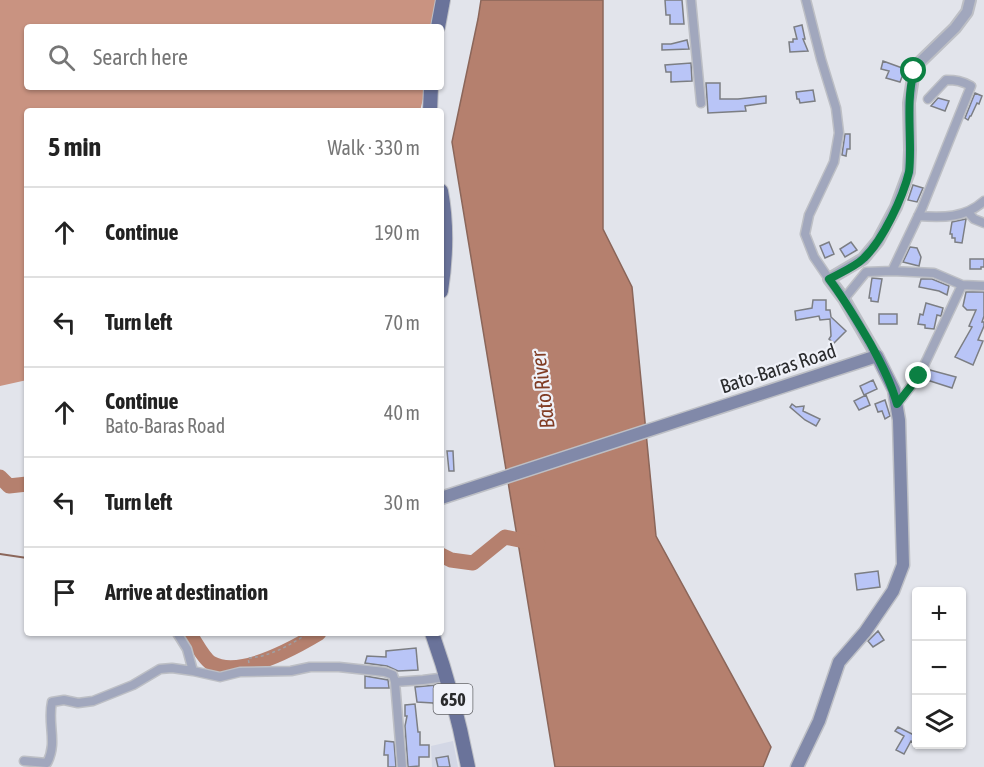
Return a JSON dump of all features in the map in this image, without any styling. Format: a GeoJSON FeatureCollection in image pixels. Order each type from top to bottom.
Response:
{"type":"FeatureCollection","features":[{"type":"Feature","properties":{"kind":"main road"},"geometry":{"type":"LineString","coordinates":[[439,24],[443,0]]}},
{"type":"Feature","properties":{"kind":"main road"},"geometry":{"type":"LineString","coordinates":[[430,108],[431,90]]}},
{"type":"Feature","properties":{"kind":"main road"},"geometry":{"type":"LineString","coordinates":[[444,209],[444,269]]}},
{"type":"Feature","properties":{"kind":"main road"},"geometry":{"type":"LineString","coordinates":[[797,767],[819,721],[839,662],[865,632],[893,591],[903,565],[901,434],[894,390],[877,356]]}},
{"type":"Feature","properties":{"kind":"main road","name":"Bato-Baras Road"},"geometry":{"type":"LineString","coordinates":[[444,497],[877,356]]}},
{"type":"Feature","properties":{"kind":"main road","name":"650"},"geometry":{"type":"LineString","coordinates":[[433,636],[447,677],[468,767]]}},
{"type":"Feature","properties":{"kind":"street"},"geometry":{"type":"LineString","coordinates":[[691,0],[700,103]]}},
{"type":"Feature","properties":{"kind":"street"},"geometry":{"type":"LineString","coordinates":[[806,0],[836,108],[838,133],[834,162],[809,215],[805,234],[814,257],[844,299],[877,356]]}},
{"type":"Feature","properties":{"kind":"street"},"geometry":{"type":"LineString","coordinates":[[829,279],[863,259],[879,241],[896,207],[909,172],[909,103],[914,71],[920,62],[955,28],[967,12],[970,0]]}},
{"type":"Feature","properties":{"kind":"street"},"geometry":{"type":"LineString","coordinates":[[892,271],[918,216],[970,86],[955,80],[946,80],[928,99]]}},
{"type":"Feature","properties":{"kind":"street"},"geometry":{"type":"LineString","coordinates":[[918,216],[942,218],[968,212],[984,201]]}},
{"type":"Feature","properties":{"kind":"street"},"geometry":{"type":"LineString","coordinates":[[968,212],[974,219],[984,223]]}},
{"type":"Feature","properties":{"kind":"street"},"geometry":{"type":"LineString","coordinates":[[844,299],[866,272],[934,273],[962,285],[984,286]]}},
{"type":"Feature","properties":{"kind":"street"},"geometry":{"type":"LineString","coordinates":[[897,404],[919,376],[962,285]]}},
{"type":"Feature","properties":{"kind":"street"},"geometry":{"type":"LineString","coordinates":[[179,636],[187,649],[193,671]]}},
{"type":"Feature","properties":{"kind":"street"},"geometry":{"type":"LineString","coordinates":[[24,761],[47,763],[53,741],[50,713],[52,702],[93,701],[133,685],[160,669],[172,668],[220,677],[240,672],[339,667],[393,675],[402,767]]}},
{"type":"Feature","properties":{"kind":"street"},"geometry":{"type":"LineString","coordinates":[[395,682],[447,677]]}},
{"type":"Feature","properties":{"kind":"path"},"geometry":{"type":"LineString","coordinates":[[248,658],[273,652],[304,636]]}},
{"type":"Feature","properties":{"kind":"shaded area"},"geometry":{"type":"Polygon","coordinates":[[[0,0],[448,0],[442,24],[24,24],[24,90],[425,90],[421,108],[24,108],[24,381],[0,386],[0,0]]]}},
{"type":"Feature","properties":{"kind":"shaded area"},"geometry":{"type":"Polygon","coordinates":[[[453,741],[458,767],[432,767],[431,746],[453,741]]]}},
{"type":"Feature","properties":{"kind":"water","name":"Bato River"},"geometry":{"type":"Polygon","coordinates":[[[481,0],[603,0],[603,229],[632,287],[656,536],[771,747],[763,767],[555,767],[452,142],[481,0]]]}},
{"type":"Feature","properties":{"kind":"building"},"geometry":{"type":"Polygon","coordinates":[[[665,0],[682,0],[684,24],[670,24],[670,15],[666,15],[665,0]]]}},
{"type":"Feature","properties":{"kind":"building"},"geometry":{"type":"Polygon","coordinates":[[[802,25],[805,39],[803,39],[808,51],[790,52],[789,42],[797,39],[794,27],[802,25]]]}},
{"type":"Feature","properties":{"kind":"building"},"geometry":{"type":"Polygon","coordinates":[[[687,40],[689,49],[662,50],[662,44],[687,40]]]}},
{"type":"Feature","properties":{"kind":"building"},"geometry":{"type":"Polygon","coordinates":[[[883,61],[905,69],[900,82],[886,78],[889,71],[881,69],[883,61]]]}},
{"type":"Feature","properties":{"kind":"building"},"geometry":{"type":"Polygon","coordinates":[[[691,63],[692,81],[671,82],[671,72],[666,72],[665,65],[691,63]]]}},
{"type":"Feature","properties":{"kind":"building"},"geometry":{"type":"Polygon","coordinates":[[[706,83],[720,83],[720,99],[766,96],[766,103],[745,106],[746,111],[708,113],[706,83]]]}},
{"type":"Feature","properties":{"kind":"building"},"geometry":{"type":"Polygon","coordinates":[[[813,90],[815,101],[800,103],[796,92],[813,90]]]}},
{"type":"Feature","properties":{"kind":"building"},"geometry":{"type":"Polygon","coordinates":[[[975,93],[982,96],[968,120],[965,118],[975,93]]]}},
{"type":"Feature","properties":{"kind":"building"},"geometry":{"type":"Polygon","coordinates":[[[938,98],[949,101],[945,111],[931,106],[938,98]]]}},
{"type":"Feature","properties":{"kind":"building"},"geometry":{"type":"Polygon","coordinates":[[[845,134],[850,134],[850,149],[847,149],[846,156],[842,155],[845,134]]]}},
{"type":"Feature","properties":{"kind":"building"},"geometry":{"type":"Polygon","coordinates":[[[913,185],[923,188],[917,202],[908,200],[913,185]]]}},
{"type":"Feature","properties":{"kind":"building"},"geometry":{"type":"Polygon","coordinates":[[[966,219],[962,243],[955,242],[955,238],[952,238],[950,234],[952,222],[966,219]]]}},
{"type":"Feature","properties":{"kind":"building"},"geometry":{"type":"Polygon","coordinates":[[[829,242],[834,254],[825,258],[820,246],[829,242]]]}},
{"type":"Feature","properties":{"kind":"building"},"geometry":{"type":"Polygon","coordinates":[[[851,242],[857,250],[845,257],[840,249],[851,242]]]}},
{"type":"Feature","properties":{"kind":"building"},"geometry":{"type":"Polygon","coordinates":[[[910,247],[917,248],[921,257],[919,266],[903,262],[910,247]]]}},
{"type":"Feature","properties":{"kind":"building"},"geometry":{"type":"Polygon","coordinates":[[[970,259],[984,259],[984,267],[970,269],[970,259]]]}},
{"type":"Feature","properties":{"kind":"building"},"geometry":{"type":"Polygon","coordinates":[[[872,278],[882,279],[878,302],[871,301],[869,298],[872,278]]]}},
{"type":"Feature","properties":{"kind":"building"},"geometry":{"type":"Polygon","coordinates":[[[921,279],[932,279],[949,286],[947,295],[919,287],[921,279]]]}},
{"type":"Feature","properties":{"kind":"building"},"geometry":{"type":"Polygon","coordinates":[[[966,292],[984,292],[982,322],[984,326],[978,340],[983,341],[973,365],[955,357],[972,327],[969,326],[976,310],[967,310],[963,306],[966,292]]]}},
{"type":"Feature","properties":{"kind":"building"},"geometry":{"type":"Polygon","coordinates":[[[813,300],[826,300],[826,310],[830,310],[831,317],[846,331],[834,343],[829,339],[831,336],[830,319],[820,320],[819,316],[796,320],[795,311],[812,308],[813,300]]]}},
{"type":"Feature","properties":{"kind":"building"},"geometry":{"type":"Polygon","coordinates":[[[926,303],[943,308],[941,316],[937,315],[934,329],[918,324],[926,303]]]}},
{"type":"Feature","properties":{"kind":"building"},"geometry":{"type":"Polygon","coordinates":[[[879,314],[897,314],[897,324],[879,324],[879,314]]]}},
{"type":"Feature","properties":{"kind":"building"},"geometry":{"type":"Polygon","coordinates":[[[930,370],[956,377],[952,388],[927,380],[930,370]]]}},
{"type":"Feature","properties":{"kind":"building"},"geometry":{"type":"Polygon","coordinates":[[[873,380],[877,389],[864,395],[860,386],[873,380]]]}},
{"type":"Feature","properties":{"kind":"building"},"geometry":{"type":"Polygon","coordinates":[[[866,395],[870,405],[859,410],[854,401],[866,395]]]}},
{"type":"Feature","properties":{"kind":"building"},"geometry":{"type":"Polygon","coordinates":[[[885,400],[890,416],[885,419],[882,411],[878,412],[875,404],[885,400]]]}},
{"type":"Feature","properties":{"kind":"building"},"geometry":{"type":"Polygon","coordinates":[[[792,404],[796,407],[804,406],[803,411],[820,419],[816,426],[790,407],[792,404]]]}},
{"type":"Feature","properties":{"kind":"building"},"geometry":{"type":"Polygon","coordinates":[[[447,451],[453,451],[454,471],[449,471],[447,451]]]}},
{"type":"Feature","properties":{"kind":"building"},"geometry":{"type":"Polygon","coordinates":[[[878,571],[880,587],[857,590],[855,574],[878,571]]]}},
{"type":"Feature","properties":{"kind":"building"},"geometry":{"type":"Polygon","coordinates":[[[878,631],[884,640],[873,647],[868,641],[878,631]]]}},
{"type":"Feature","properties":{"kind":"building"},"geometry":{"type":"Polygon","coordinates":[[[416,648],[418,670],[398,671],[387,666],[365,663],[367,656],[386,657],[386,651],[416,648]]]}},
{"type":"Feature","properties":{"kind":"building"},"geometry":{"type":"Polygon","coordinates":[[[365,676],[388,680],[389,688],[365,688],[365,676]]]}},
{"type":"Feature","properties":{"kind":"building"},"geometry":{"type":"Polygon","coordinates":[[[437,685],[442,704],[417,702],[415,687],[437,685]]]}},
{"type":"Feature","properties":{"kind":"building"},"geometry":{"type":"Polygon","coordinates":[[[415,704],[420,745],[429,745],[429,757],[419,757],[419,766],[408,767],[405,705],[415,704]]]}},
{"type":"Feature","properties":{"kind":"building"},"geometry":{"type":"Polygon","coordinates":[[[898,727],[912,734],[912,742],[904,754],[896,750],[904,736],[895,731],[898,727]]]}},
{"type":"Feature","properties":{"kind":"building"},"geometry":{"type":"Polygon","coordinates":[[[385,741],[394,742],[396,767],[388,767],[388,755],[384,755],[385,741]]]}},
{"type":"Feature","properties":{"kind":"building"},"geometry":{"type":"Polygon","coordinates":[[[448,756],[450,767],[438,767],[436,758],[448,756]]]}},
{"type":"Feature","properties":{"kind":"waterway"},"geometry":{"type":"LineString","coordinates":[[0,477],[9,486],[24,484]]}},
{"type":"Feature","properties":{"kind":"waterway"},"geometry":{"type":"LineString","coordinates":[[444,556],[451,560],[473,563],[505,537],[538,544]]}},
{"type":"Feature","properties":{"kind":"waterway"},"geometry":{"type":"LineString","coordinates":[[0,554],[24,558]]}},
{"type":"Feature","properties":{"kind":"waterway"},"geometry":{"type":"LineString","coordinates":[[191,636],[208,661],[223,667],[236,667],[266,660],[314,636]]}},
{"type":"Feature","properties":{"kind":"route"},"geometry":{"type":"LineString","coordinates":[[914,71],[909,103],[909,172],[896,207],[879,241],[863,259],[829,279],[844,299],[877,356],[894,390],[897,404],[919,376]]}}]}
